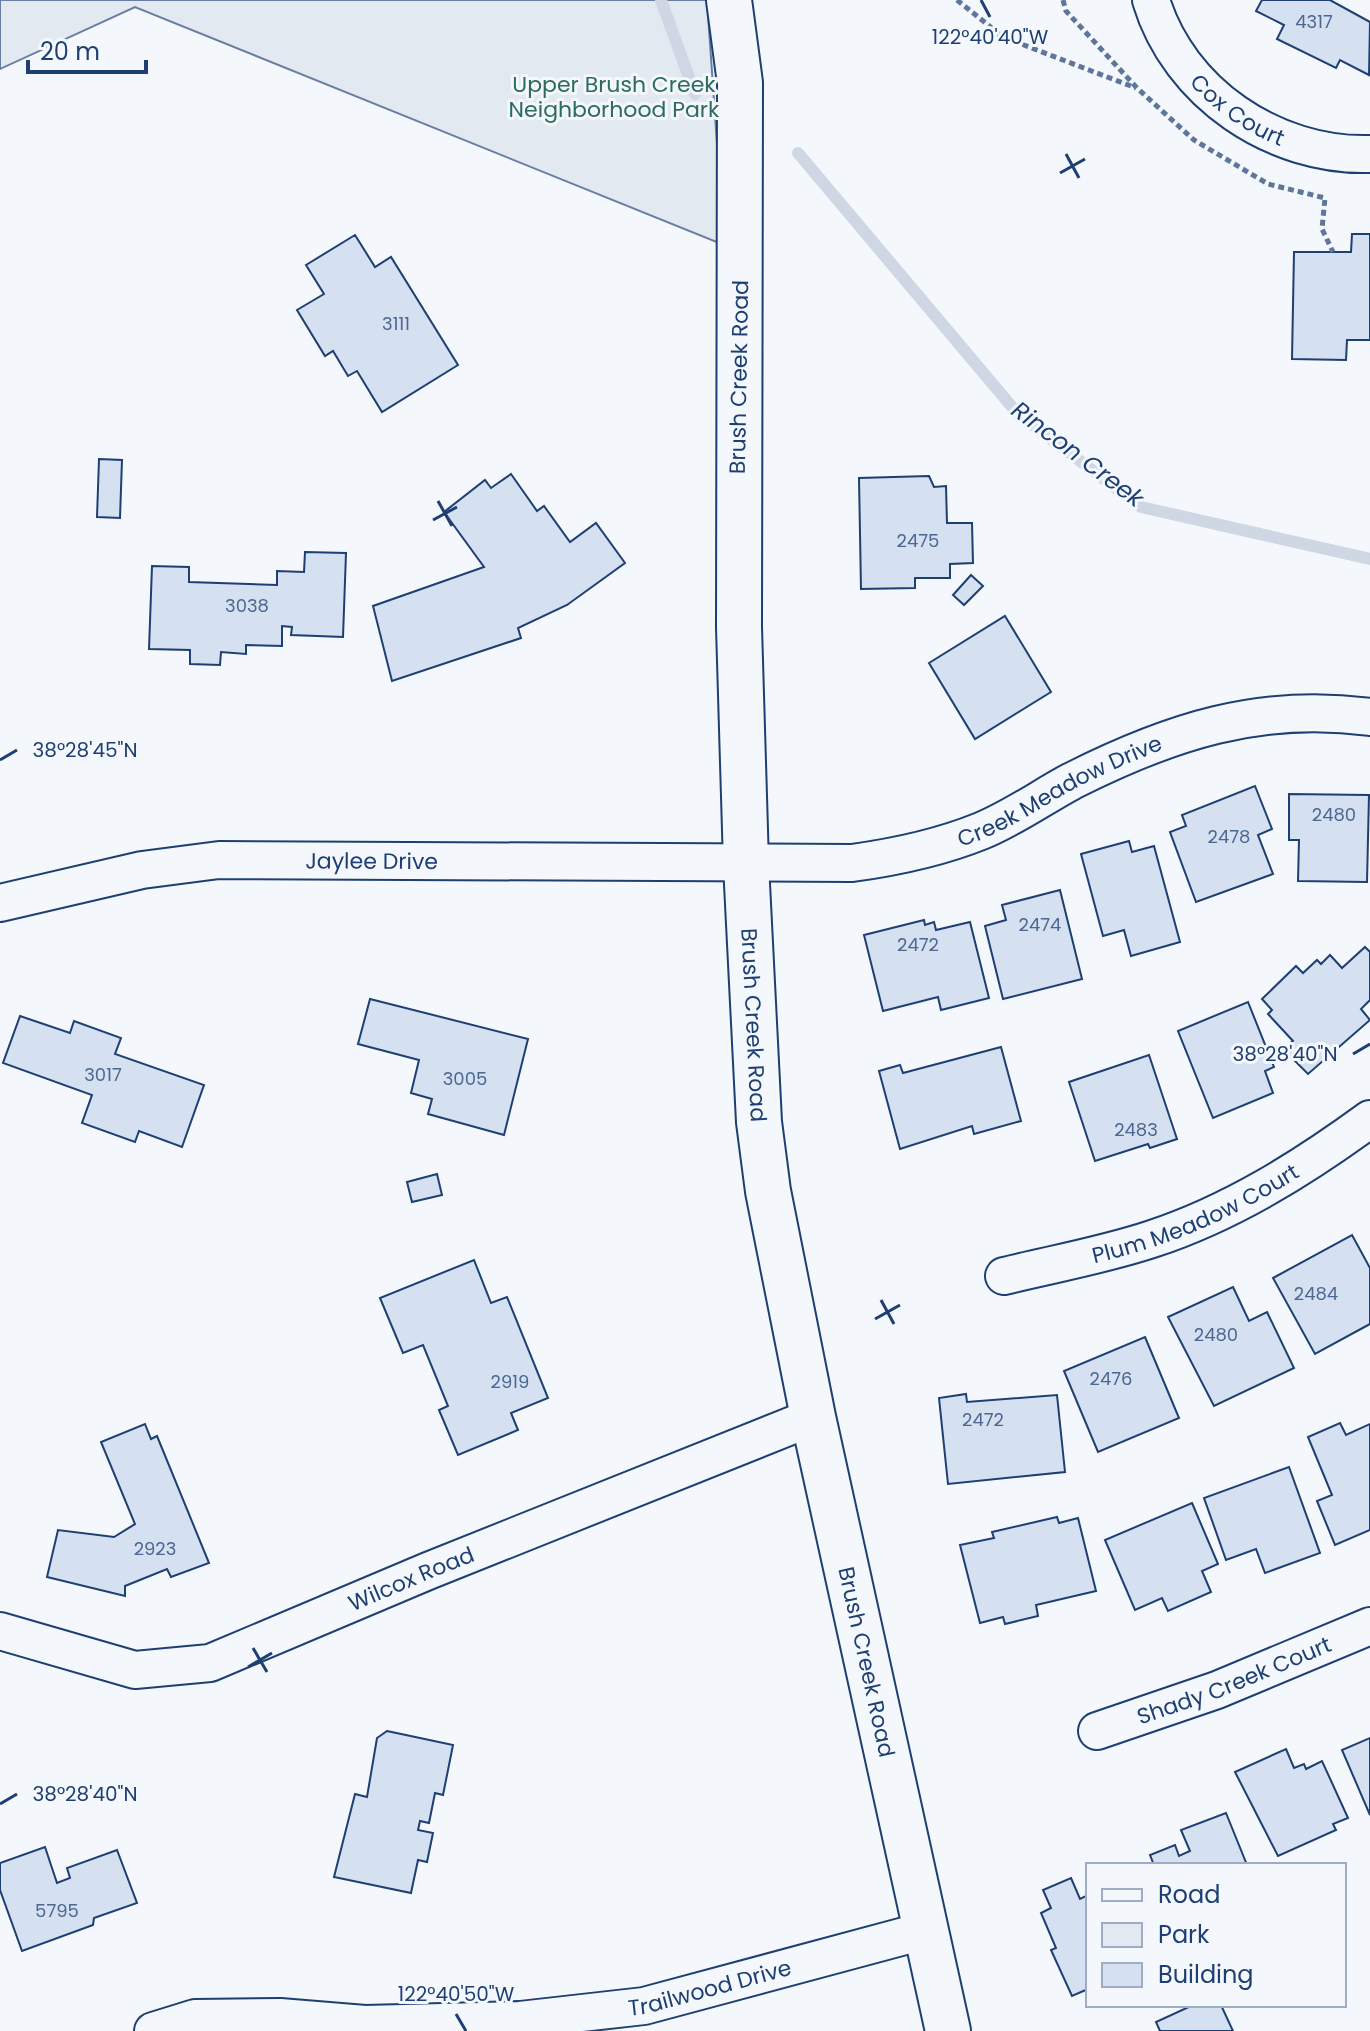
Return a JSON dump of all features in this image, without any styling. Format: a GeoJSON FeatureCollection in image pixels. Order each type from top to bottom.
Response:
{"type":"FeatureCollection","features":[{"type":"Feature","properties":{"kind":"street","name":"Brush Creek Road"},"geometry":{"type":"LineString","coordinates":[[729,0],[740,83],[738,476],[746,864],[764,1163],[813,1417],[948,2031]]}},
{"type":"Feature","properties":{"kind":"street","name":"Cox Court"},"geometry":{"type":"LineString","coordinates":[[1151,0],[1157,21],[1178,60],[1224,107],[1290,143],[1340,155],[1370,154]]}},
{"type":"Feature","properties":{"kind":"street","name":"Creek Meadow Drive"},"geometry":{"type":"LineString","coordinates":[[746,864],[852,863],[943,845],[985,829],[1140,748],[1188,730],[1287,712],[1370,717]]}},
{"type":"Feature","properties":{"kind":"street","name":"Jaylee Drive"},"geometry":{"type":"LineString","coordinates":[[0,903],[142,870],[219,860],[746,864]]}},
{"type":"Feature","properties":{"kind":"street","name":"Plum Meadow Court"},"geometry":{"type":"LineString","coordinates":[[1004,1276],[1151,1239],[1201,1220],[1315,1159],[1370,1119]]}},
{"type":"Feature","properties":{"kind":"street","name":"Wilcox Road"},"geometry":{"type":"LineString","coordinates":[[0,1631],[135,1670],[210,1663],[428,1571],[813,1417]]}},
{"type":"Feature","properties":{"kind":"street","name":"Shady Creek Court"},"geometry":{"type":"LineString","coordinates":[[1097,1731],[1205,1695],[1370,1626]]}},
{"type":"Feature","properties":{"kind":"street","name":"Trailwood Drive"},"geometry":{"type":"LineString","coordinates":[[153,2031],[195,2018],[280,2017],[381,2024],[520,2020],[644,2006],[927,1930]]}},
{"type":"Feature","properties":{"kind":"path"},"geometry":{"type":"LineString","coordinates":[[957,0],[1003,37],[1137,88]]}},
{"type":"Feature","properties":{"kind":"green space","name":"Upper Brush Creek Neighborhood Park"},"geometry":{"type":"Polygon","coordinates":[[[0,0],[707,0],[724,245],[135,7],[0,69],[0,0]]]}},
{"type":"Feature","properties":{"kind":"building"},"geometry":{"type":"Polygon","coordinates":[[[1262,0],[1330,0],[1370,22],[1369,75],[1340,60],[1336,68],[1277,39],[1284,25],[1256,11],[1262,0]]]}},
{"type":"Feature","properties":{"kind":"building"},"geometry":{"type":"Polygon","coordinates":[[[1352,234],[1370,234],[1370,340],[1347,340],[1346,360],[1292,359],[1294,252],[1351,252],[1352,234]]]}},
{"type":"Feature","properties":{"kind":"building"},"geometry":{"type":"Polygon","coordinates":[[[355,235],[375,267],[391,257],[458,365],[382,412],[357,371],[348,376],[333,351],[325,356],[297,310],[324,294],[306,265],[355,235]]]}},
{"type":"Feature","properties":{"kind":"building"},"geometry":{"type":"Polygon","coordinates":[[[99,459],[122,460],[120,518],[97,517],[99,459]]]}},
{"type":"Feature","properties":{"kind":"building"},"geometry":{"type":"Polygon","coordinates":[[[511,474],[537,511],[544,506],[570,542],[596,523],[625,563],[567,605],[518,628],[521,638],[392,681],[373,606],[484,567],[444,512],[485,480],[491,488],[511,474]]]}},
{"type":"Feature","properties":{"kind":"building"},"geometry":{"type":"Polygon","coordinates":[[[929,476],[934,487],[946,486],[947,523],[972,523],[973,563],[950,564],[950,578],[915,578],[915,588],[861,589],[859,478],[929,476]]]}},
{"type":"Feature","properties":{"kind":"building"},"geometry":{"type":"Polygon","coordinates":[[[305,552],[346,553],[343,637],[291,635],[292,627],[282,626],[282,646],[246,645],[246,654],[221,652],[220,665],[190,664],[190,650],[149,649],[152,566],[189,567],[189,582],[277,585],[277,571],[304,572],[305,552]]]}},
{"type":"Feature","properties":{"kind":"building"},"geometry":{"type":"Polygon","coordinates":[[[971,575],[983,586],[964,605],[953,595],[971,575]]]}},
{"type":"Feature","properties":{"kind":"building"},"geometry":{"type":"Polygon","coordinates":[[[1005,616],[1051,692],[975,739],[929,663],[1005,616]]]}},
{"type":"Feature","properties":{"kind":"building"},"geometry":{"type":"Polygon","coordinates":[[[1255,786],[1272,829],[1258,835],[1273,874],[1196,902],[1170,832],[1186,826],[1182,815],[1255,786]]]}},
{"type":"Feature","properties":{"kind":"building"},"geometry":{"type":"Polygon","coordinates":[[[1289,794],[1369,795],[1367,882],[1298,881],[1299,840],[1289,840],[1289,794]]]}},
{"type":"Feature","properties":{"kind":"building"},"geometry":{"type":"Polygon","coordinates":[[[1129,841],[1132,852],[1154,846],[1180,942],[1131,956],[1124,930],[1103,936],[1081,854],[1129,841]]]}},
{"type":"Feature","properties":{"kind":"building"},"geometry":{"type":"Polygon","coordinates":[[[1060,890],[1082,979],[1003,999],[985,926],[1006,920],[1002,905],[1060,890]]]}},
{"type":"Feature","properties":{"kind":"building"},"geometry":{"type":"Polygon","coordinates":[[[924,920],[925,925],[934,922],[936,930],[970,922],[989,998],[941,1010],[938,997],[883,1011],[864,935],[924,920]]]}},
{"type":"Feature","properties":{"kind":"building"},"geometry":{"type":"Polygon","coordinates":[[[1365,947],[1370,952],[1370,1000],[1361,1009],[1370,1020],[1308,1074],[1283,1049],[1293,1041],[1268,1014],[1272,1010],[1262,999],[1296,966],[1303,973],[1317,960],[1321,964],[1330,955],[1342,968],[1365,947]]]}},
{"type":"Feature","properties":{"kind":"building"},"geometry":{"type":"Polygon","coordinates":[[[370,999],[528,1039],[504,1135],[428,1114],[432,1099],[411,1093],[419,1060],[358,1044],[370,999]]]}},
{"type":"Feature","properties":{"kind":"building"},"geometry":{"type":"Polygon","coordinates":[[[1248,1002],[1274,1067],[1265,1071],[1273,1093],[1213,1118],[1178,1031],[1248,1002]]]}},
{"type":"Feature","properties":{"kind":"building"},"geometry":{"type":"Polygon","coordinates":[[[20,1016],[70,1033],[74,1021],[121,1038],[115,1054],[204,1085],[182,1147],[139,1131],[135,1142],[82,1123],[92,1095],[3,1063],[20,1016]]]}},
{"type":"Feature","properties":{"kind":"building"},"geometry":{"type":"Polygon","coordinates":[[[1001,1047],[1021,1121],[974,1134],[972,1126],[900,1149],[879,1071],[900,1065],[903,1073],[1001,1047]]]}},
{"type":"Feature","properties":{"kind":"building"},"geometry":{"type":"Polygon","coordinates":[[[1149,1055],[1177,1139],[1150,1148],[1148,1144],[1095,1161],[1069,1082],[1149,1055]]]}},
{"type":"Feature","properties":{"kind":"building"},"geometry":{"type":"Polygon","coordinates":[[[437,1174],[442,1195],[412,1202],[407,1182],[437,1174]]]}},
{"type":"Feature","properties":{"kind":"building"},"geometry":{"type":"Polygon","coordinates":[[[1352,1235],[1370,1268],[1370,1324],[1315,1354],[1273,1278],[1352,1235]]]}},
{"type":"Feature","properties":{"kind":"building"},"geometry":{"type":"Polygon","coordinates":[[[474,1260],[491,1303],[507,1297],[548,1398],[511,1413],[518,1430],[458,1455],[439,1410],[448,1406],[423,1345],[403,1353],[380,1298],[474,1260]]]}},
{"type":"Feature","properties":{"kind":"building"},"geometry":{"type":"Polygon","coordinates":[[[1233,1287],[1249,1321],[1267,1312],[1294,1368],[1214,1406],[1168,1317],[1233,1287]]]}},
{"type":"Feature","properties":{"kind":"building"},"geometry":{"type":"Polygon","coordinates":[[[1145,1337],[1179,1418],[1098,1452],[1064,1371],[1145,1337]]]}},
{"type":"Feature","properties":{"kind":"building"},"geometry":{"type":"Polygon","coordinates":[[[966,1394],[967,1402],[1057,1395],[1065,1472],[948,1484],[939,1398],[966,1394]]]}},
{"type":"Feature","properties":{"kind":"building"},"geometry":{"type":"Polygon","coordinates":[[[1340,1423],[1346,1435],[1370,1424],[1370,1530],[1335,1545],[1317,1501],[1332,1495],[1308,1437],[1340,1423]]]}},
{"type":"Feature","properties":{"kind":"building"},"geometry":{"type":"Polygon","coordinates":[[[145,1424],[151,1439],[157,1436],[209,1563],[171,1577],[167,1569],[125,1586],[125,1596],[47,1577],[58,1530],[114,1537],[135,1524],[101,1442],[145,1424]]]}},
{"type":"Feature","properties":{"kind":"building"},"geometry":{"type":"Polygon","coordinates":[[[1289,1467],[1320,1553],[1265,1573],[1256,1549],[1226,1560],[1204,1498],[1289,1467]]]}},
{"type":"Feature","properties":{"kind":"building"},"geometry":{"type":"Polygon","coordinates":[[[1192,1503],[1218,1564],[1202,1571],[1211,1592],[1168,1611],[1162,1598],[1135,1610],[1105,1540],[1192,1503]]]}},
{"type":"Feature","properties":{"kind":"building"},"geometry":{"type":"Polygon","coordinates":[[[1057,1517],[1059,1523],[1078,1518],[1096,1591],[1036,1605],[1038,1616],[1005,1624],[1003,1617],[980,1623],[960,1545],[994,1538],[992,1532],[1057,1517]]]}},
{"type":"Feature","properties":{"kind":"building"},"geometry":{"type":"Polygon","coordinates":[[[387,1731],[453,1745],[443,1795],[435,1793],[429,1823],[420,1821],[418,1830],[433,1833],[427,1862],[418,1860],[411,1893],[334,1877],[355,1794],[367,1797],[377,1738],[387,1731]]]}},
{"type":"Feature","properties":{"kind":"building"},"geometry":{"type":"Polygon","coordinates":[[[1370,1738],[1370,1815],[1342,1750],[1370,1738]]]}},
{"type":"Feature","properties":{"kind":"building"},"geometry":{"type":"Polygon","coordinates":[[[1286,1749],[1294,1768],[1304,1764],[1306,1769],[1322,1761],[1348,1818],[1333,1824],[1336,1830],[1278,1856],[1235,1772],[1286,1749]]]}},
{"type":"Feature","properties":{"kind":"building"},"geometry":{"type":"Polygon","coordinates":[[[1226,1813],[1246,1863],[1153,1863],[1150,1855],[1175,1845],[1179,1856],[1190,1851],[1181,1830],[1226,1813]]]}},
{"type":"Feature","properties":{"kind":"building"},"geometry":{"type":"Polygon","coordinates":[[[45,1847],[57,1883],[70,1878],[67,1868],[117,1850],[137,1903],[94,1918],[93,1925],[22,1951],[0,1890],[0,1863],[45,1847]]]}},
{"type":"Feature","properties":{"kind":"building"},"geometry":{"type":"Polygon","coordinates":[[[1071,1878],[1080,1899],[1086,1896],[1086,1990],[1072,1996],[1051,1950],[1056,1948],[1041,1913],[1051,1908],[1043,1890],[1071,1878]]]}},
{"type":"Feature","properties":{"kind":"building"},"geometry":{"type":"Polygon","coordinates":[[[1189,2007],[1222,2007],[1233,2031],[1160,2031],[1156,2022],[1189,2007]]]}},
{"type":"Feature","properties":{"kind":"waterway","name":"Rincon Creek"},"geometry":{"type":"LineString","coordinates":[[661,0],[695,94]]}},
{"type":"Feature","properties":{"kind":"waterway","name":"Rincon Creek"},"geometry":{"type":"LineString","coordinates":[[798,153],[1018,414],[1141,507],[1370,559]]}}]}
